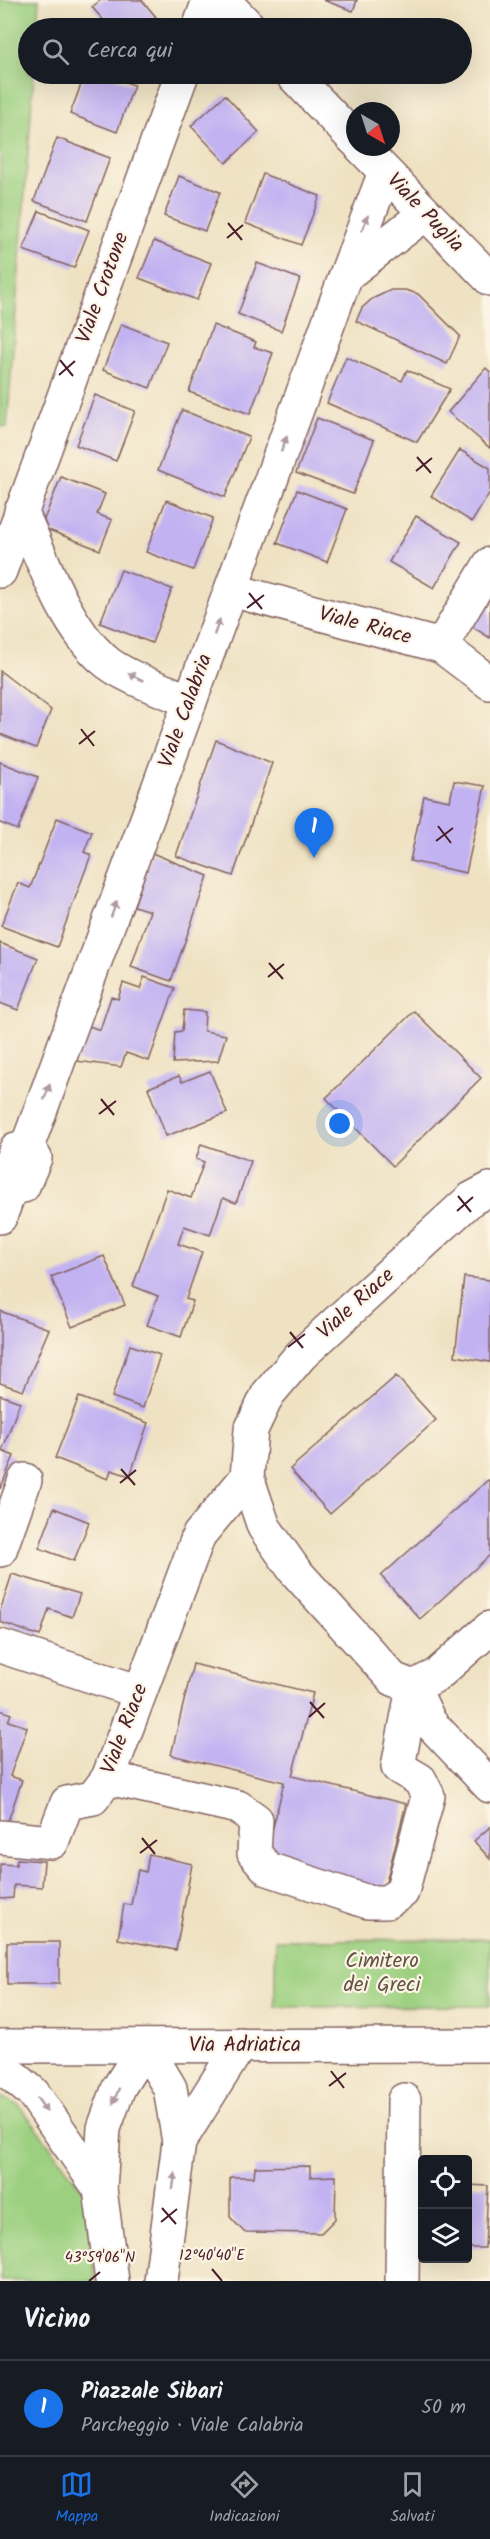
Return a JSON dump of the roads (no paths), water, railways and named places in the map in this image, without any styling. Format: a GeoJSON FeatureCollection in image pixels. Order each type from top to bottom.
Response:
{"type":"FeatureCollection","features":[{"type":"Feature","properties":{"kind":"street"},"geometry":{"type":"LineString","coordinates":[[203,18],[209,0]]}},
{"type":"Feature","properties":{"kind":"street"},"geometry":{"type":"LineString","coordinates":[[223,0],[240,18]]}},
{"type":"Feature","properties":{"kind":"street","name":"Viale Crotone"},"geometry":{"type":"LineString","coordinates":[[0,571],[178,84]]}},
{"type":"Feature","properties":{"kind":"street"},"geometry":{"type":"LineString","coordinates":[[302,84],[346,131]]}},
{"type":"Feature","properties":{"kind":"street","name":"Viale Puglia"},"geometry":{"type":"LineString","coordinates":[[371,156],[490,279]]}},
{"type":"Feature","properties":{"kind":"street","name":"Viale Calabria"},"geometry":{"type":"LineString","coordinates":[[5,1202],[23,1186],[35,1158],[27,1147],[346,275],[386,172]]}},
{"type":"Feature","properties":{"kind":"street"},"geometry":{"type":"LineString","coordinates":[[346,275],[425,214]]}},
{"type":"Feature","properties":{"kind":"street"},"geometry":{"type":"LineString","coordinates":[[21,511],[68,615],[87,642],[104,661],[190,701]]}},
{"type":"Feature","properties":{"kind":"street"},"geometry":{"type":"LineString","coordinates":[[441,646],[490,564]]}},
{"type":"Feature","properties":{"kind":"street","name":"Viale Riace"},"geometry":{"type":"LineString","coordinates":[[231,590],[441,646],[490,683]]}},
{"type":"Feature","properties":{"kind":"street","name":"Viale Riace"},"geometry":{"type":"LineString","coordinates":[[413,1687],[393,1679],[295,1571],[264,1527],[247,1477],[250,1430],[268,1394],[301,1355],[471,1199],[490,1189]]}},
{"type":"Feature","properties":{"kind":"street","name":"Viale Riace"},"geometry":{"type":"LineString","coordinates":[[0,1837],[52,1842],[67,1803],[93,1798],[108,1778],[199,1535],[247,1477]]}},
{"type":"Feature","properties":{"kind":"street"},"geometry":{"type":"LineString","coordinates":[[0,1550],[25,1480]]}},
{"type":"Feature","properties":{"kind":"street"},"geometry":{"type":"LineString","coordinates":[[413,1687],[437,1675],[490,1628]]}},
{"type":"Feature","properties":{"kind":"street"},"geometry":{"type":"LineString","coordinates":[[0,1646],[140,1692]]}},
{"type":"Feature","properties":{"kind":"street"},"geometry":{"type":"LineString","coordinates":[[108,1778],[238,1807],[256,1820],[254,1853],[268,1869],[368,1902],[387,1902],[402,1892],[428,1796],[420,1780],[398,1767],[413,1687]]}},
{"type":"Feature","properties":{"kind":"street"},"geometry":{"type":"LineString","coordinates":[[413,1687],[430,1723],[490,1786]]}},
{"type":"Feature","properties":{"kind":"street"},"geometry":{"type":"LineString","coordinates":[[179,2142],[240,2045]]}},
{"type":"Feature","properties":{"kind":"street","name":"Via Adriatica"},"geometry":{"type":"LineString","coordinates":[[0,2046],[490,2045]]}},
{"type":"Feature","properties":{"kind":"street"},"geometry":{"type":"LineString","coordinates":[[112,2281],[100,2189],[104,2128],[119,2087],[145,2046],[170,2088],[179,2142],[161,2281]]}},
{"type":"Feature","properties":{"kind":"street"},"geometry":{"type":"LineString","coordinates":[[0,2065],[33,2092],[100,2189]]}},
{"type":"Feature","properties":{"kind":"street"},"geometry":{"type":"LineString","coordinates":[[402,2281],[404,2100]]}},
{"type":"Feature","properties":{"kind":"place","name":"Piazzale Sibari"},"geometry":{"type":"Point","coordinates":[314,858]}},
{"type":"Feature","properties":{"kind":"park label","name":"Cimitero dei Greci"},"geometry":{"type":"Point","coordinates":[382,1973]}}]}
